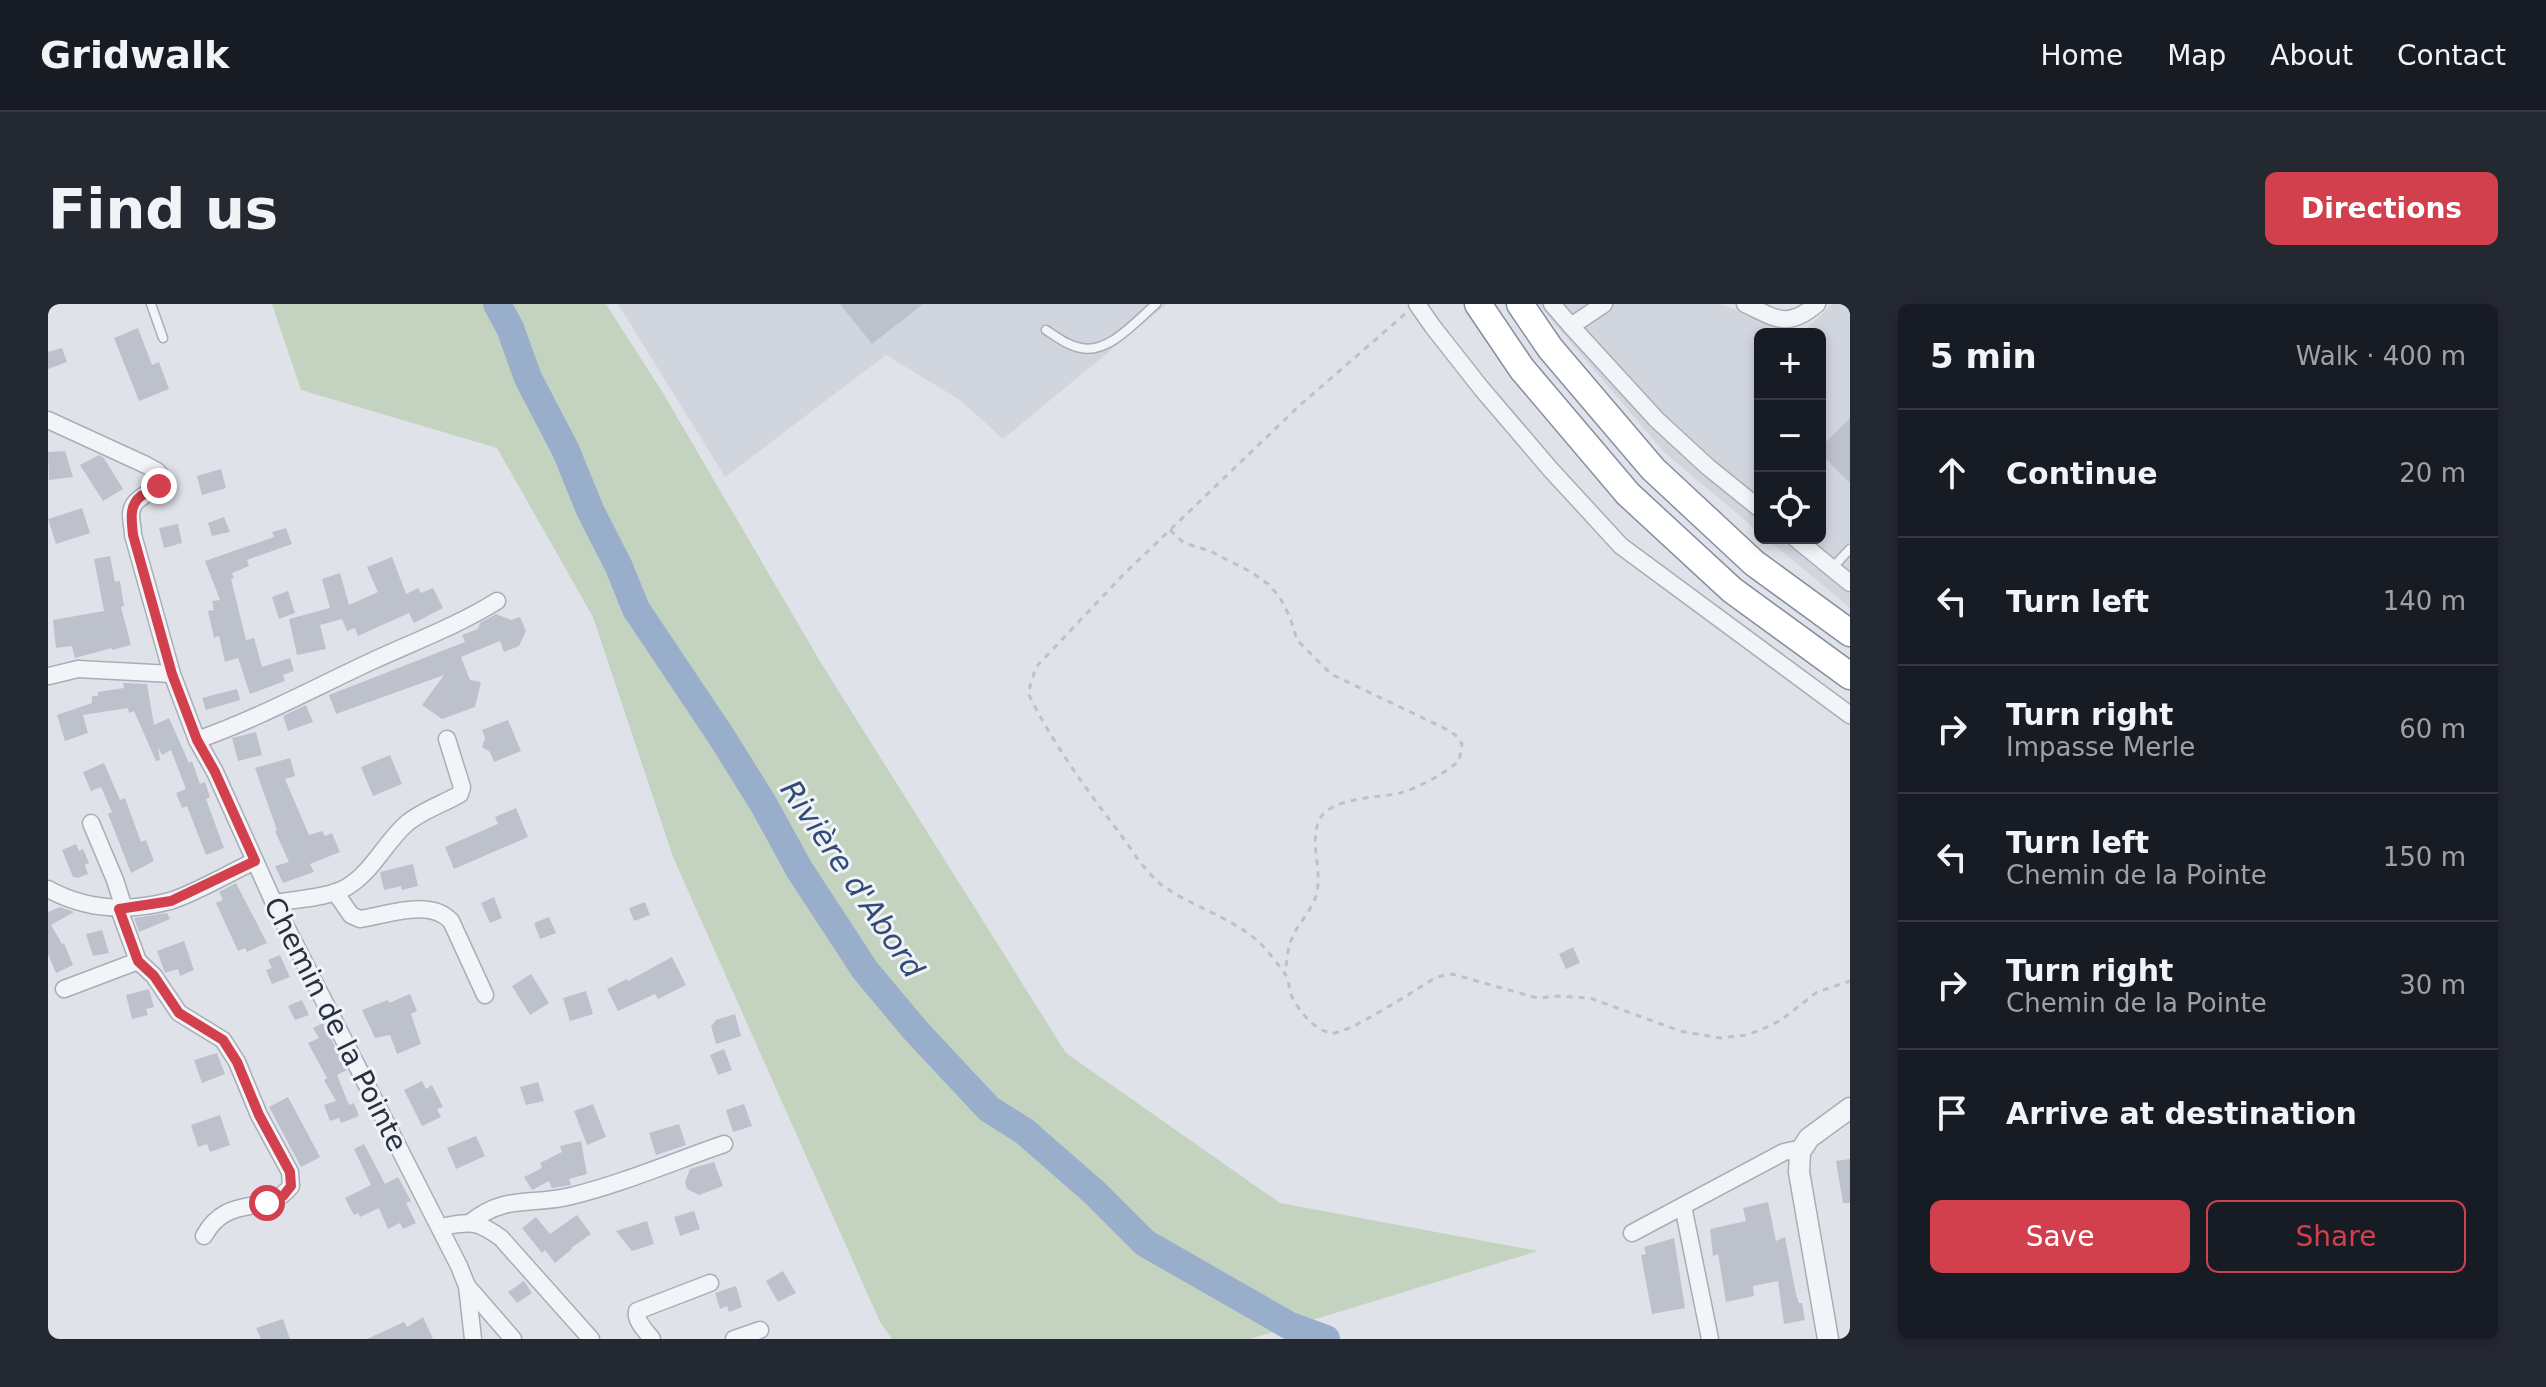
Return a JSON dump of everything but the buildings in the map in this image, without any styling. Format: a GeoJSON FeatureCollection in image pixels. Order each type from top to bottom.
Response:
{"type":"FeatureCollection","features":[{"type":"Feature","properties":{"kind":"highway"},"geometry":{"type":"LineString","coordinates":[[1478,304],[1522,369],[1628,494],[1732,590],[1850,676]]}},
{"type":"Feature","properties":{"kind":"highway"},"geometry":{"type":"LineString","coordinates":[[1520,305],[1550,348],[1653,469],[1754,563],[1850,633]]}},
{"type":"Feature","properties":{"kind":"street"},"geometry":{"type":"LineString","coordinates":[[1417,304],[1481,388],[1621,546],[1850,715]]}},
{"type":"Feature","properties":{"kind":"street"},"geometry":{"type":"LineString","coordinates":[[1552,304],[1657,420],[1754,504]]}},
{"type":"Feature","properties":{"kind":"street"},"geometry":{"type":"LineString","coordinates":[[1571,326],[1604,304]]}},
{"type":"Feature","properties":{"kind":"street"},"geometry":{"type":"LineString","coordinates":[[1745,304],[1779,319],[1791,320],[1803,316],[1817,304]]}},
{"type":"Feature","properties":{"kind":"street","name":"Chemin de la Pointe"},"geometry":{"type":"LineString","coordinates":[[48,420],[146,465],[162,478],[159,486],[140,497],[131,513],[133,535],[172,674],[197,740],[215,772],[274,903],[440,1227],[467,1286],[473,1339]]}},
{"type":"Feature","properties":{"kind":"street"},"geometry":{"type":"LineString","coordinates":[[1802,544],[1850,583]]}},
{"type":"Feature","properties":{"kind":"street"},"geometry":{"type":"LineString","coordinates":[[197,740],[268,712],[472,617],[497,601]]}},
{"type":"Feature","properties":{"kind":"street"},"geometry":{"type":"LineString","coordinates":[[49,676],[78,669],[172,674]]}},
{"type":"Feature","properties":{"kind":"street"},"geometry":{"type":"LineString","coordinates":[[274,903],[347,887],[369,868],[410,821],[460,794],[462,787],[447,739]]}},
{"type":"Feature","properties":{"kind":"street"},"geometry":{"type":"LineString","coordinates":[[91,823],[115,880],[138,961],[154,976],[179,1013],[223,1040],[237,1062],[259,1115],[290,1172],[291,1186],[283,1196],[224,1213],[212,1221],[204,1236]]}},
{"type":"Feature","properties":{"kind":"street"},"geometry":{"type":"LineString","coordinates":[[48,889],[63,898],[92,906],[121,909],[171,901],[255,861]]}},
{"type":"Feature","properties":{"kind":"street"},"geometry":{"type":"LineString","coordinates":[[335,892],[351,915],[360,919],[430,908],[444,913],[451,921],[485,995]]}},
{"type":"Feature","properties":{"kind":"street"},"geometry":{"type":"LineString","coordinates":[[64,989],[138,961]]}},
{"type":"Feature","properties":{"kind":"street"},"geometry":{"type":"LineString","coordinates":[[1828,1339],[1799,1172],[1800,1152],[1809,1138],[1850,1108]]}},
{"type":"Feature","properties":{"kind":"street"},"geometry":{"type":"LineString","coordinates":[[440,1227],[471,1222],[502,1203],[569,1197],[724,1144]]}},
{"type":"Feature","properties":{"kind":"street"},"geometry":{"type":"LineString","coordinates":[[1632,1233],[1784,1152],[1800,1152]]}},
{"type":"Feature","properties":{"kind":"street"},"geometry":{"type":"LineString","coordinates":[[1683,1206],[1710,1339]]}},
{"type":"Feature","properties":{"kind":"street"},"geometry":{"type":"LineString","coordinates":[[471,1222],[501,1238],[591,1339]]}},
{"type":"Feature","properties":{"kind":"street"},"geometry":{"type":"LineString","coordinates":[[652,1339],[640,1324],[637,1311],[710,1283]]}},
{"type":"Feature","properties":{"kind":"street"},"geometry":{"type":"LineString","coordinates":[[467,1286],[513,1339]]}},
{"type":"Feature","properties":{"kind":"street"},"geometry":{"type":"LineString","coordinates":[[734,1339],[760,1330]]}},
{"type":"Feature","properties":{"kind":"lane"},"geometry":{"type":"LineString","coordinates":[[151,304],[163,338]]}},
{"type":"Feature","properties":{"kind":"lane"},"geometry":{"type":"LineString","coordinates":[[1046,330],[1064,342],[1080,348],[1093,348],[1108,344],[1156,304]]}},
{"type":"Feature","properties":{"kind":"lane"},"geometry":{"type":"LineString","coordinates":[[1831,568],[1850,549]]}},
{"type":"Feature","properties":{"kind":"path"},"geometry":{"type":"LineString","coordinates":[[1417,304],[1299,406],[1123,575],[1036,667],[1028,693],[1044,725],[1094,801],[1152,876],[1261,945],[1285,974],[1292,996],[1305,1016],[1318,1028],[1332,1034],[1356,1025],[1437,977],[1452,974],[1537,998],[1590,998],[1680,1031],[1720,1038],[1747,1035],[1765,1028],[1781,1020],[1817,992],[1850,981]]}},
{"type":"Feature","properties":{"kind":"path"},"geometry":{"type":"LineString","coordinates":[[1170,530],[1184,543],[1210,551],[1268,584],[1279,596],[1290,617],[1297,640],[1331,674],[1420,715],[1458,737],[1462,744],[1459,761],[1417,786],[1402,792],[1343,803],[1321,816],[1316,839],[1318,885],[1315,899],[1292,936],[1285,974]]}},
{"type":"Feature","properties":{"kind":"shaded area"},"geometry":{"type":"Polygon","coordinates":[[[618,304],[1167,304],[1003,439],[960,400],[886,355],[725,477],[618,304]]]}},
{"type":"Feature","properties":{"kind":"shaded area"},"geometry":{"type":"Polygon","coordinates":[[[1538,304],[1720,304],[1782,328],[1754,328],[1754,528],[1664,452],[1538,304]]]}},
{"type":"Feature","properties":{"kind":"shaded area"},"geometry":{"type":"Polygon","coordinates":[[[1832,304],[1850,304],[1850,608],[1773,544],[1826,544],[1826,328],[1807,328],[1832,304]]]}},
{"type":"Feature","properties":{"kind":"green space"},"geometry":{"type":"Polygon","coordinates":[[[272,304],[606,304],[663,393],[821,663],[1066,1053],[1280,1203],[1538,1251],[1250,1339],[892,1339],[880,1322],[673,857],[593,617],[497,448],[301,390],[272,304]]]}},
{"type":"Feature","properties":{"kind":"waterway","name":"Rivière d'Abord"},"geometry":{"type":"LineString","coordinates":[[497,304],[510,328],[528,378],[566,451],[636,609],[721,736],[799,869],[865,970],[916,1031],[989,1109],[1024,1131],[1095,1193],[1145,1243],[1290,1326],[1326,1339]]}},
{"type":"Feature","properties":{"kind":"route"},"geometry":{"type":"LineString","coordinates":[[159,486],[134,504],[131,513],[133,535],[172,674],[197,740],[255,861],[171,901],[119,909],[138,961],[154,976],[179,1013],[223,1040],[237,1062],[259,1115],[290,1172],[291,1186],[283,1196],[267,1203]]}}]}
